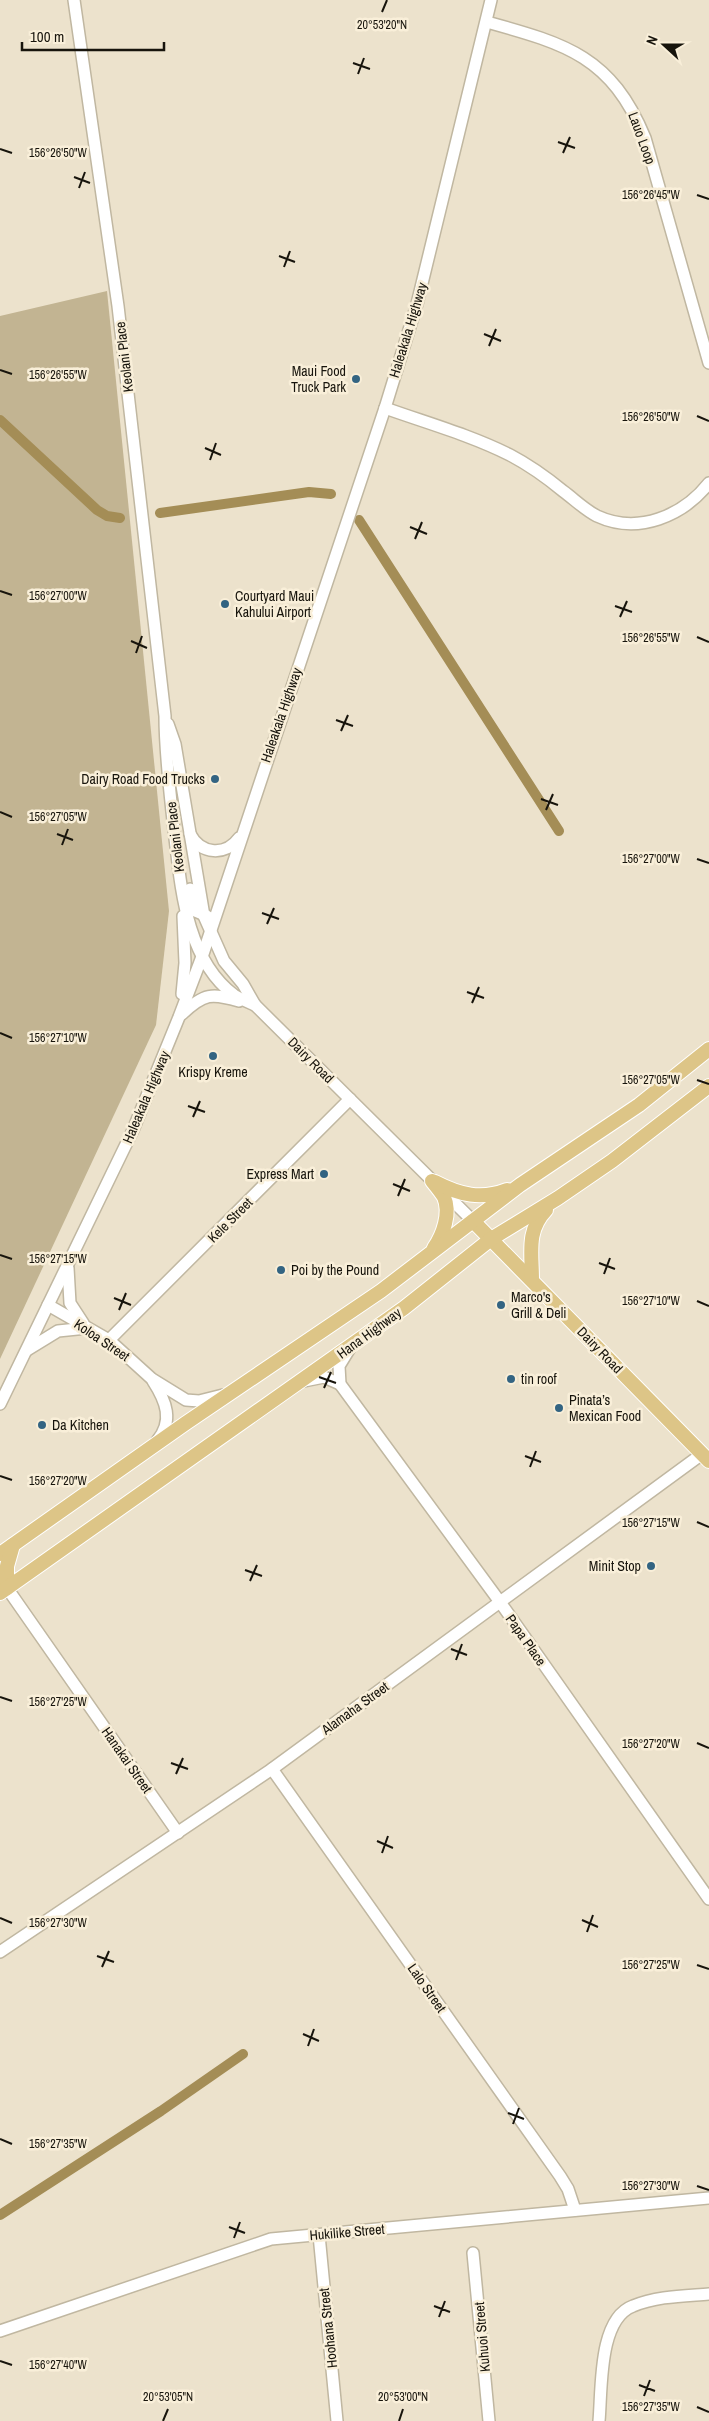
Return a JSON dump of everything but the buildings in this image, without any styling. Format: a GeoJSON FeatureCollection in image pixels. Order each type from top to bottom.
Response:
{"type":"FeatureCollection","features":[{"type":"Feature","properties":{"kind":"main road","name":"Hana Highway"},"geometry":{"type":"LineString","coordinates":[[0,1554],[6,1544],[151,1448],[421,1262],[520,1185],[639,1105],[709,1049]]}},
{"type":"Feature","properties":{"kind":"main road","name":"Hana Highway"},"geometry":{"type":"LineString","coordinates":[[2,1587],[351,1347],[491,1239],[558,1198],[612,1161],[709,1086]]}},
{"type":"Feature","properties":{"kind":"main road"},"geometry":{"type":"LineString","coordinates":[[432,1181],[451,1190],[474,1196],[492,1195],[520,1185]]}},
{"type":"Feature","properties":{"kind":"main road"},"geometry":{"type":"LineString","coordinates":[[421,1262],[436,1246],[445,1222],[444,1198],[432,1181]]}},
{"type":"Feature","properties":{"kind":"main road"},"geometry":{"type":"LineString","coordinates":[[532,1280],[533,1227],[541,1215],[558,1198]]}},
{"type":"Feature","properties":{"kind":"main road","name":"Dairy Road"},"geometry":{"type":"LineString","coordinates":[[473,1221],[706,1458]]}},
{"type":"Feature","properties":{"kind":"main road"},"geometry":{"type":"LineString","coordinates":[[2,1587],[6,1566],[6,1544]]}},
{"type":"Feature","properties":{"kind":"street","name":"Keolani Place"},"geometry":{"type":"LineString","coordinates":[[74,0],[118,306],[165,716],[165,745],[183,901],[197,943],[203,954]]}},
{"type":"Feature","properties":{"kind":"street","name":"Haleakala Highway"},"geometry":{"type":"LineString","coordinates":[[0,1404],[133,1130],[180,1017],[203,954],[209,932],[208,917],[242,834],[385,408],[417,304],[491,0]]}},
{"type":"Feature","properties":{"kind":"street","name":"Lauo Loop"},"geometry":{"type":"LineString","coordinates":[[487,22],[544,38],[580,54],[608,77],[629,105],[645,138],[709,363]]}},
{"type":"Feature","properties":{"kind":"street"},"geometry":{"type":"LineString","coordinates":[[385,408],[488,444],[534,468],[591,512],[612,520],[639,523],[666,517],[694,501],[709,483]]}},
{"type":"Feature","properties":{"kind":"street","name":"Keolani Place"},"geometry":{"type":"LineString","coordinates":[[165,716],[175,744],[189,831],[208,917]]}},
{"type":"Feature","properties":{"kind":"street"},"geometry":{"type":"LineString","coordinates":[[172,808],[182,833],[193,907],[197,913],[208,917]]}},
{"type":"Feature","properties":{"kind":"street"},"geometry":{"type":"LineString","coordinates":[[189,831],[200,847],[213,851],[230,847],[242,834]]}},
{"type":"Feature","properties":{"kind":"street"},"geometry":{"type":"LineString","coordinates":[[180,1017],[185,963],[183,901]]}},
{"type":"Feature","properties":{"kind":"street","name":"Dairy Road"},"geometry":{"type":"LineString","coordinates":[[209,932],[224,961],[244,984],[255,1006]]}},
{"type":"Feature","properties":{"kind":"street","name":"Dairy Road"},"geometry":{"type":"LineString","coordinates":[[203,954],[212,971],[234,995],[255,1006],[473,1221]]}},
{"type":"Feature","properties":{"kind":"street"},"geometry":{"type":"LineString","coordinates":[[180,1017],[196,1001],[212,995],[222,996],[255,1006]]}},
{"type":"Feature","properties":{"kind":"street","name":"Kele Street"},"geometry":{"type":"LineString","coordinates":[[109,1340],[350,1099]]}},
{"type":"Feature","properties":{"kind":"street"},"geometry":{"type":"LineString","coordinates":[[26,1351],[58,1331],[87,1328],[70,1303],[68,1264]]}},
{"type":"Feature","properties":{"kind":"street","name":"Koloa Street"},"geometry":{"type":"LineString","coordinates":[[48,1305],[109,1340],[152,1379],[190,1401],[206,1400],[232,1391]]}},
{"type":"Feature","properties":{"kind":"street"},"geometry":{"type":"LineString","coordinates":[[300,1383],[320,1377],[340,1384],[339,1366],[351,1347]]}},
{"type":"Feature","properties":{"kind":"street","name":"Koloa Street"},"geometry":{"type":"LineString","coordinates":[[151,1448],[164,1430],[167,1416],[164,1400],[152,1379]]}},
{"type":"Feature","properties":{"kind":"street","name":"Papa Place"},"geometry":{"type":"LineString","coordinates":[[340,1384],[500,1602],[709,1899]]}},
{"type":"Feature","properties":{"kind":"street","name":"Alamaha Street"},"geometry":{"type":"LineString","coordinates":[[0,1952],[272,1769],[500,1602],[706,1458]]}},
{"type":"Feature","properties":{"kind":"street","name":"Hanakai Street"},"geometry":{"type":"LineString","coordinates":[[2,1587],[178,1833]]}},
{"type":"Feature","properties":{"kind":"street","name":"Lalo Street"},"geometry":{"type":"LineString","coordinates":[[272,1769],[560,2176],[568,2189],[575,2210]]}},
{"type":"Feature","properties":{"kind":"street","name":"Hukilike Street"},"geometry":{"type":"LineString","coordinates":[[0,2332],[253,2244],[289,2236],[318,2235],[709,2198]]}},
{"type":"Feature","properties":{"kind":"street","name":"Hoohana Street"},"geometry":{"type":"LineString","coordinates":[[318,2235],[337,2421]]}},
{"type":"Feature","properties":{"kind":"street","name":"Kuhuoi Street"},"geometry":{"type":"LineString","coordinates":[[473,2253],[489,2421]]}},
{"type":"Feature","properties":{"kind":"street"},"geometry":{"type":"LineString","coordinates":[[599,2421],[605,2356],[613,2324],[631,2306],[648,2301],[709,2294]]}},
{"type":"Feature","properties":{"kind":"shaded area"},"geometry":{"type":"Polygon","coordinates":[[[107,291],[169,911],[156,1025],[0,1359],[0,316],[107,291]]]}},
{"type":"Feature","properties":{"kind":"waterway"},"geometry":{"type":"LineString","coordinates":[[0,420],[97,510],[107,516],[120,518]]}},
{"type":"Feature","properties":{"kind":"waterway"},"geometry":{"type":"LineString","coordinates":[[160,513],[309,492],[331,494]]}},
{"type":"Feature","properties":{"kind":"waterway"},"geometry":{"type":"LineString","coordinates":[[359,520],[559,831]]}},
{"type":"Feature","properties":{"kind":"waterway"},"geometry":{"type":"LineString","coordinates":[[0,2215],[161,2111],[243,2054]]}},
{"type":"Feature","properties":{"kind":"place","name":"Maui Food Truck Park"},"geometry":{"type":"Point","coordinates":[356,379]}},
{"type":"Feature","properties":{"kind":"place","name":"Courtyard Maui Kahului Airport"},"geometry":{"type":"Point","coordinates":[225,604]}},
{"type":"Feature","properties":{"kind":"place","name":"Dairy Road Food Trucks"},"geometry":{"type":"Point","coordinates":[215,779]}},
{"type":"Feature","properties":{"kind":"place","name":"Krispy Kreme"},"geometry":{"type":"Point","coordinates":[213,1056]}},
{"type":"Feature","properties":{"kind":"place","name":"Express Mart"},"geometry":{"type":"Point","coordinates":[324,1174]}},
{"type":"Feature","properties":{"kind":"place","name":"Poi by the Pound"},"geometry":{"type":"Point","coordinates":[281,1270]}},
{"type":"Feature","properties":{"kind":"place","name":"Marco's Grill & Deli"},"geometry":{"type":"Point","coordinates":[501,1305]}},
{"type":"Feature","properties":{"kind":"place","name":"tin roof"},"geometry":{"type":"Point","coordinates":[511,1379]}},
{"type":"Feature","properties":{"kind":"place","name":"Pinata’s Mexican Food"},"geometry":{"type":"Point","coordinates":[559,1408]}},
{"type":"Feature","properties":{"kind":"place","name":"Da Kitchen"},"geometry":{"type":"Point","coordinates":[42,1425]}},
{"type":"Feature","properties":{"kind":"place","name":"Minit Stop"},"geometry":{"type":"Point","coordinates":[651,1566]}}]}
